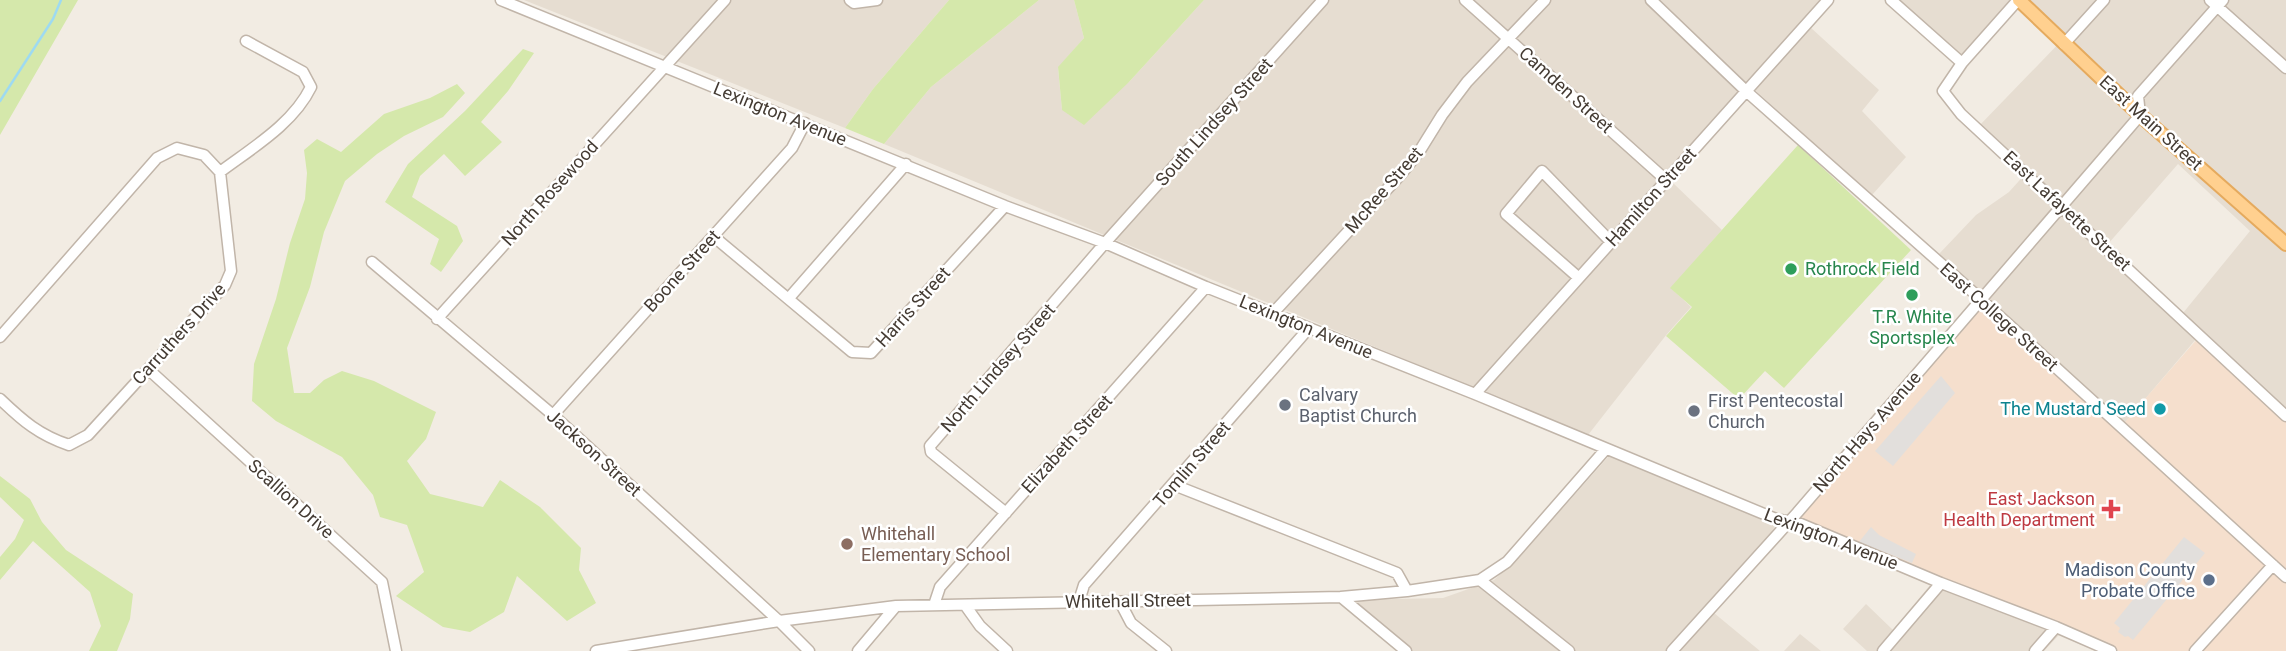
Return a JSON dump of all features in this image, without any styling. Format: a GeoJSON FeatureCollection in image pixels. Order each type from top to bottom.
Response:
{"type":"FeatureCollection","features":[{"type":"Feature","properties":{"kind":"main road","name":"East Main Street"},"geometry":{"type":"LineString","coordinates":[[2019,0],[2140,115],[2286,244]]}},
{"type":"Feature","properties":{"kind":"street","name":"Lexington Avenue"},"geometry":{"type":"LineString","coordinates":[[501,0],[1005,206],[1105,243],[1605,450],[1776,519],[1790,521],[2111,651]]}},
{"type":"Feature","properties":{"kind":"street","name":"North Rosewood"},"geometry":{"type":"LineString","coordinates":[[437,319],[726,0]]}},
{"type":"Feature","properties":{"kind":"street"},"geometry":{"type":"LineString","coordinates":[[850,0],[854,3],[877,0]]}},
{"type":"Feature","properties":{"kind":"street","name":"South Lindsey Street"},"geometry":{"type":"LineString","coordinates":[[1105,243],[1324,0]]}},
{"type":"Feature","properties":{"kind":"street","name":"Camden Street"},"geometry":{"type":"LineString","coordinates":[[1465,0],[1666,180]]}},
{"type":"Feature","properties":{"kind":"street","name":"McRee Street"},"geometry":{"type":"LineString","coordinates":[[1274,313],[1402,173],[1466,82],[1545,0]]}},
{"type":"Feature","properties":{"kind":"street","name":"East College Street"},"geometry":{"type":"LineString","coordinates":[[1651,0],[1746,91],[2286,577]]}},
{"type":"Feature","properties":{"kind":"street","name":"Hamilton Street"},"geometry":{"type":"LineString","coordinates":[[1475,394],[1828,0]]}},
{"type":"Feature","properties":{"kind":"street"},"geometry":{"type":"LineString","coordinates":[[1891,0],[1962,63],[2019,0]]}},
{"type":"Feature","properties":{"kind":"street"},"geometry":{"type":"LineString","coordinates":[[2064,44],[2104,0]]}},
{"type":"Feature","properties":{"kind":"street"},"geometry":{"type":"LineString","coordinates":[[2140,115],[2138,96],[2217,2],[2286,68]]}},
{"type":"Feature","properties":{"kind":"street"},"geometry":{"type":"LineString","coordinates":[[0,337],[157,158],[177,148],[204,155],[220,172],[280,126],[305,100],[311,87],[303,72],[246,41]]}},
{"type":"Feature","properties":{"kind":"street","name":"East Lafayette Street"},"geometry":{"type":"LineString","coordinates":[[1962,63],[1943,91],[1961,114],[2286,416]]}},
{"type":"Feature","properties":{"kind":"street","name":"North Hays Avenue"},"geometry":{"type":"LineString","coordinates":[[1672,651],[1790,521],[2140,115]]}},
{"type":"Feature","properties":{"kind":"street","name":"Boone Street"},"geometry":{"type":"LineString","coordinates":[[552,415],[792,148],[805,123]]}},
{"type":"Feature","properties":{"kind":"street"},"geometry":{"type":"LineString","coordinates":[[789,298],[906,164]]}},
{"type":"Feature","properties":{"kind":"street"},"geometry":{"type":"LineString","coordinates":[[1579,278],[1506,214],[1542,171],[1611,242]]}},
{"type":"Feature","properties":{"kind":"street","name":"Carruthers Drive"},"geometry":{"type":"LineString","coordinates":[[0,399],[46,437],[69,445],[88,435],[225,285],[230,271],[220,172]]}},
{"type":"Feature","properties":{"kind":"street","name":"Harris Street"},"geometry":{"type":"LineString","coordinates":[[713,236],[852,352],[871,353],[1005,206]]}},
{"type":"Feature","properties":{"kind":"street","name":"North Lindsey Street"},"geometry":{"type":"LineString","coordinates":[[1006,513],[931,452],[930,446],[1105,243]]}},
{"type":"Feature","properties":{"kind":"street","name":"Jackson Street"},"geometry":{"type":"LineString","coordinates":[[372,262],[552,415],[809,651]]}},
{"type":"Feature","properties":{"kind":"street","name":"Elizabeth Street"},"geometry":{"type":"LineString","coordinates":[[934,606],[940,587],[1206,287]]}},
{"type":"Feature","properties":{"kind":"street","name":"Tomlin Street"},"geometry":{"type":"LineString","coordinates":[[1079,601],[1084,585],[1309,328]]}},
{"type":"Feature","properties":{"kind":"street","name":"Scallion Drive"},"geometry":{"type":"LineString","coordinates":[[148,369],[382,582],[396,651]]}},
{"type":"Feature","properties":{"kind":"street","name":"Whitehall Street"},"geometry":{"type":"LineString","coordinates":[[596,651],[779,621],[896,606],[1341,597],[1407,591],[1479,580],[1507,562],[1605,450]]}},
{"type":"Feature","properties":{"kind":"street"},"geometry":{"type":"LineString","coordinates":[[1174,485],[1397,573],[1407,591]]}},
{"type":"Feature","properties":{"kind":"street"},"geometry":{"type":"LineString","coordinates":[[2195,651],[2273,565]]}},
{"type":"Feature","properties":{"kind":"street"},"geometry":{"type":"LineString","coordinates":[[1479,580],[1569,651]]}},
{"type":"Feature","properties":{"kind":"street"},"geometry":{"type":"LineString","coordinates":[[1883,651],[1941,583]]}},
{"type":"Feature","properties":{"kind":"street"},"geometry":{"type":"LineString","coordinates":[[1341,597],[1406,651]]}},
{"type":"Feature","properties":{"kind":"street"},"geometry":{"type":"LineString","coordinates":[[1120,603],[1131,623],[1166,651]]}},
{"type":"Feature","properties":{"kind":"street"},"geometry":{"type":"LineString","coordinates":[[965,605],[980,626],[1007,651]]}},
{"type":"Feature","properties":{"kind":"street"},"geometry":{"type":"LineString","coordinates":[[858,651],[896,606]]}},
{"type":"Feature","properties":{"kind":"street"},"geometry":{"type":"LineString","coordinates":[[2035,651],[2056,627]]}},
{"type":"Feature","properties":{"kind":"shaded area"},"geometry":{"type":"Polygon","coordinates":[[[524,0],[949,0],[873,89],[845,128],[524,0]]]}},
{"type":"Feature","properties":{"kind":"shaded area"},"geometry":{"type":"Polygon","coordinates":[[[1039,0],[1074,0],[1084,38],[1058,68],[1062,110],[1129,82],[1204,0],[1834,0],[1810,27],[1879,90],[1862,111],[1906,157],[1872,195],[1755,90],[1673,183],[1722,230],[1671,288],[1691,307],[1588,435],[884,144],[931,87],[1039,0]]]}},
{"type":"Feature","properties":{"kind":"shaded area"},"geometry":{"type":"Polygon","coordinates":[[[1900,0],[2023,0],[1969,62],[1900,0]]]}},
{"type":"Feature","properties":{"kind":"shaded area"},"geometry":{"type":"Polygon","coordinates":[[[2025,0],[2286,0],[2286,408],[2202,332],[2123,425],[1939,254],[1976,215],[2009,192],[2027,172],[1978,127],[2065,37],[2025,0]],[[2178,164],[2108,244],[2183,313],[2250,231],[2178,164]]]}},
{"type":"Feature","properties":{"kind":"shaded area"},"geometry":{"type":"Polygon","coordinates":[[[1982,305],[2118,430],[2198,338],[2286,420],[2286,651],[2119,651],[1798,519],[1982,305]]]}},
{"type":"Feature","properties":{"kind":"shaded area"},"geometry":{"type":"Polygon","coordinates":[[[1941,376],[1955,393],[1893,466],[1875,451],[1941,376]]]}},
{"type":"Feature","properties":{"kind":"shaded area"},"geometry":{"type":"Polygon","coordinates":[[[1609,456],[1777,524],[1714,613],[1760,651],[1411,651],[1349,600],[1443,598],[1494,580],[1521,555],[1609,456]]]}},
{"type":"Feature","properties":{"kind":"shaded area"},"geometry":{"type":"Polygon","coordinates":[[[1871,527],[1879,535],[1916,554],[1912,563],[1859,542],[1871,527]]]}},
{"type":"Feature","properties":{"kind":"shaded area"},"geometry":{"type":"Polygon","coordinates":[[[2184,537],[2205,553],[2133,640],[2125,637],[2118,632],[2120,628],[2114,623],[2184,537]]]}},
{"type":"Feature","properties":{"kind":"shaded area"},"geometry":{"type":"Polygon","coordinates":[[[1931,584],[2059,635],[2044,651],[1867,651],[1843,629],[1866,604],[1893,630],[1931,584]]]}},
{"type":"Feature","properties":{"kind":"shaded area"},"geometry":{"type":"Polygon","coordinates":[[[1800,634],[1821,651],[1784,651],[1800,634]]]}},
{"type":"Feature","properties":{"kind":"green space"},"geometry":{"type":"Polygon","coordinates":[[[0,0],[78,0],[0,135],[0,0]]]}},
{"type":"Feature","properties":{"kind":"green space"},"geometry":{"type":"Polygon","coordinates":[[[949,0],[1039,0],[931,87],[884,144],[845,128],[873,89],[949,0]]]}},
{"type":"Feature","properties":{"kind":"green space"},"geometry":{"type":"Polygon","coordinates":[[[1074,0],[1204,0],[1129,82],[1084,125],[1062,110],[1058,67],[1084,38],[1074,0]]]}},
{"type":"Feature","properties":{"kind":"green space"},"geometry":{"type":"Polygon","coordinates":[[[523,49],[534,53],[508,91],[481,122],[502,142],[465,176],[444,154],[420,176],[412,197],[457,226],[463,241],[441,272],[430,264],[439,239],[385,202],[408,164],[465,111],[523,49]]]}},
{"type":"Feature","properties":{"kind":"green space"},"geometry":{"type":"Polygon","coordinates":[[[457,84],[465,93],[443,117],[404,136],[345,181],[324,232],[310,287],[287,348],[294,393],[310,393],[324,380],[342,371],[374,381],[436,412],[426,439],[407,461],[430,494],[483,507],[500,480],[540,507],[581,548],[579,570],[596,603],[567,621],[517,576],[504,612],[470,632],[443,627],[396,596],[424,572],[407,525],[380,517],[373,495],[342,457],[276,421],[252,401],[254,364],[305,199],[307,173],[304,150],[317,139],[341,152],[384,114],[430,98],[457,84]]]}},
{"type":"Feature","properties":{"kind":"green space","name":"Rothrock Field"},"geometry":{"type":"Polygon","coordinates":[[[1798,145],[1911,250],[1784,388],[1765,371],[1739,399],[1666,336],[1692,307],[1670,288],[1798,145]]]}},
{"type":"Feature","properties":{"kind":"green space"},"geometry":{"type":"Polygon","coordinates":[[[0,476],[30,499],[42,522],[66,550],[133,594],[130,619],[117,651],[89,651],[101,626],[90,592],[33,541],[0,580],[0,557],[15,539],[24,520],[0,497],[0,476]]]}},
{"type":"Feature","properties":{"kind":"waterway"},"geometry":{"type":"LineString","coordinates":[[0,101],[53,19],[61,0]]}},
{"type":"Feature","properties":{"kind":"place","name":"Rothrock Field"},"geometry":{"type":"Point","coordinates":[1791,269]}},
{"type":"Feature","properties":{"kind":"place","name":"T.R. White Sportsplex"},"geometry":{"type":"Point","coordinates":[1912,295]}},
{"type":"Feature","properties":{"kind":"place","name":"Calvary Baptist Church"},"geometry":{"type":"Point","coordinates":[1285,405]}},
{"type":"Feature","properties":{"kind":"place","name":"The Mustard Seed"},"geometry":{"type":"Point","coordinates":[2160,409]}},
{"type":"Feature","properties":{"kind":"place","name":"First Pentecostal Church"},"geometry":{"type":"Point","coordinates":[1694,411]}},
{"type":"Feature","properties":{"kind":"place","name":"East Jackson Health Department"},"geometry":{"type":"Point","coordinates":[2111,509]}},
{"type":"Feature","properties":{"kind":"place","name":"Whitehall Elementary School"},"geometry":{"type":"Point","coordinates":[847,544]}},
{"type":"Feature","properties":{"kind":"place","name":"Madison County Probate Office"},"geometry":{"type":"Point","coordinates":[2209,580]}}]}
